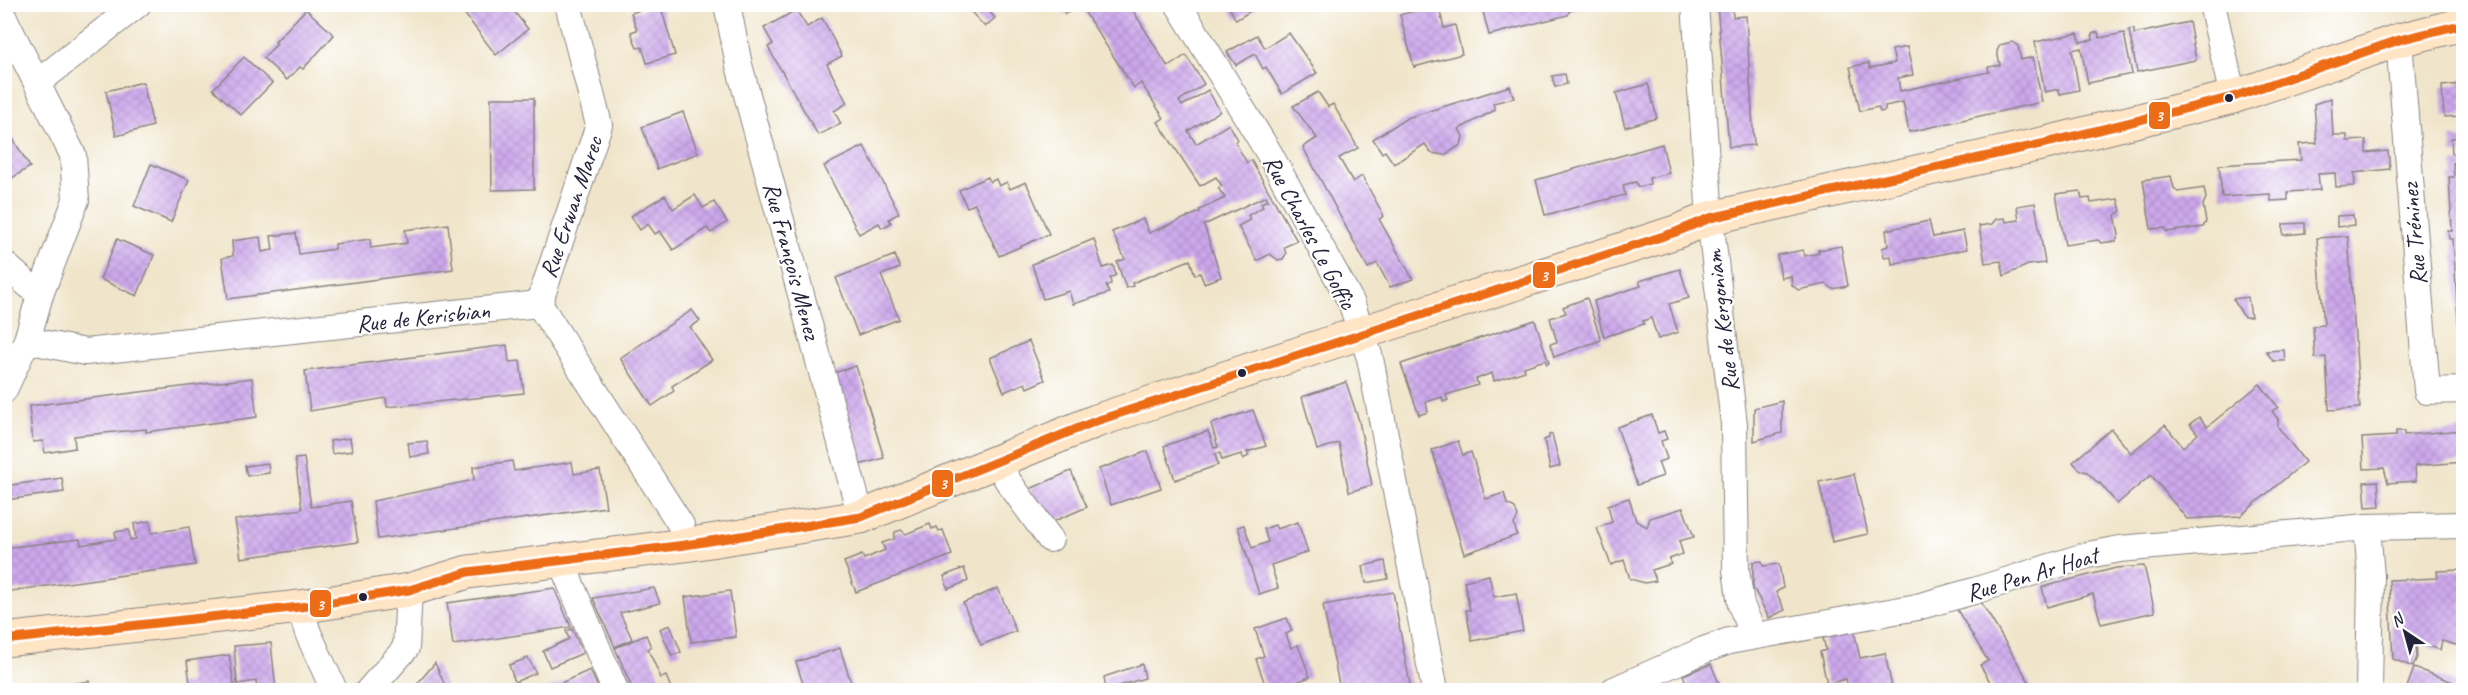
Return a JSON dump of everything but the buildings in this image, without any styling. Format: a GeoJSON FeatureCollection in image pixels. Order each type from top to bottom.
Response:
{"type":"FeatureCollection","features":[{"type":"Feature","properties":{"kind":"street"},"geometry":{"type":"LineString","coordinates":[[37,83],[138,4]]}},
{"type":"Feature","properties":{"kind":"street","name":"Rue Erwan Marec"},"geometry":{"type":"LineString","coordinates":[[539,304],[599,125],[568,4]]}},
{"type":"Feature","properties":{"kind":"street","name":"Rue François Menez"},"geometry":{"type":"LineString","coordinates":[[727,4],[739,64],[861,517]]}},
{"type":"Feature","properties":{"kind":"street","name":"Rue Charles Le Goffic"},"geometry":{"type":"LineString","coordinates":[[1178,4],[1311,226],[1351,302],[1370,358],[1435,690]]}},
{"type":"Feature","properties":{"kind":"street","name":"Rue de Kergoniam"},"geometry":{"type":"LineString","coordinates":[[1695,4],[1710,218],[1734,424],[1736,570],[1741,605],[1754,635]]}},
{"type":"Feature","properties":{"kind":"street"},"geometry":{"type":"LineString","coordinates":[[2212,4],[2233,97]]}},
{"type":"Feature","properties":{"kind":"street"},"geometry":{"type":"LineString","coordinates":[[4,18],[73,154],[76,200],[40,295],[27,340],[4,390]]}},
{"type":"Feature","properties":{"kind":"street"},"geometry":{"type":"LineString","coordinates":[[4,640],[300,607],[409,590],[468,572],[685,545],[861,517],[1096,421],[1676,232],[1710,218],[2046,143],[2233,97],[2399,40],[2463,24]]}},
{"type":"Feature","properties":{"kind":"street","name":"Rue Tréninez"},"geometry":{"type":"LineString","coordinates":[[2399,40],[2427,391],[2463,390]]}},
{"type":"Feature","properties":{"kind":"street"},"geometry":{"type":"LineString","coordinates":[[4,264],[40,295]]}},
{"type":"Feature","properties":{"kind":"street"},"geometry":{"type":"LineString","coordinates":[[539,304],[681,525],[685,545]]}},
{"type":"Feature","properties":{"kind":"street","name":"Rue de Kerisbian"},"geometry":{"type":"LineString","coordinates":[[27,340],[85,352],[539,304]]}},
{"type":"Feature","properties":{"kind":"street"},"geometry":{"type":"LineString","coordinates":[[997,460],[1008,481],[1050,539]]}},
{"type":"Feature","properties":{"kind":"street","name":"Rue Pen Ar Hoat"},"geometry":{"type":"LineString","coordinates":[[1614,690],[1663,680],[1704,650],[1754,635],[1917,607],[2088,555],[2120,549],[2367,527],[2463,525]]}},
{"type":"Feature","properties":{"kind":"street"},"geometry":{"type":"LineString","coordinates":[[2367,527],[2371,576],[2369,690]]}},
{"type":"Feature","properties":{"kind":"street"},"geometry":{"type":"LineString","coordinates":[[561,561],[615,690]]}},
{"type":"Feature","properties":{"kind":"street"},"geometry":{"type":"LineString","coordinates":[[369,690],[406,648],[409,590]]}},
{"type":"Feature","properties":{"kind":"street"},"geometry":{"type":"LineString","coordinates":[[300,607],[308,633],[334,690]]}},
{"type":"Feature","properties":{"kind":"transit line","name":"3"},"geometry":{"type":"LineString","coordinates":[[4,640],[300,607],[409,590],[468,572],[685,545],[861,517],[1096,421],[1676,232],[1710,218],[2046,143],[2233,97],[2399,40],[2464,24]]}}]}
